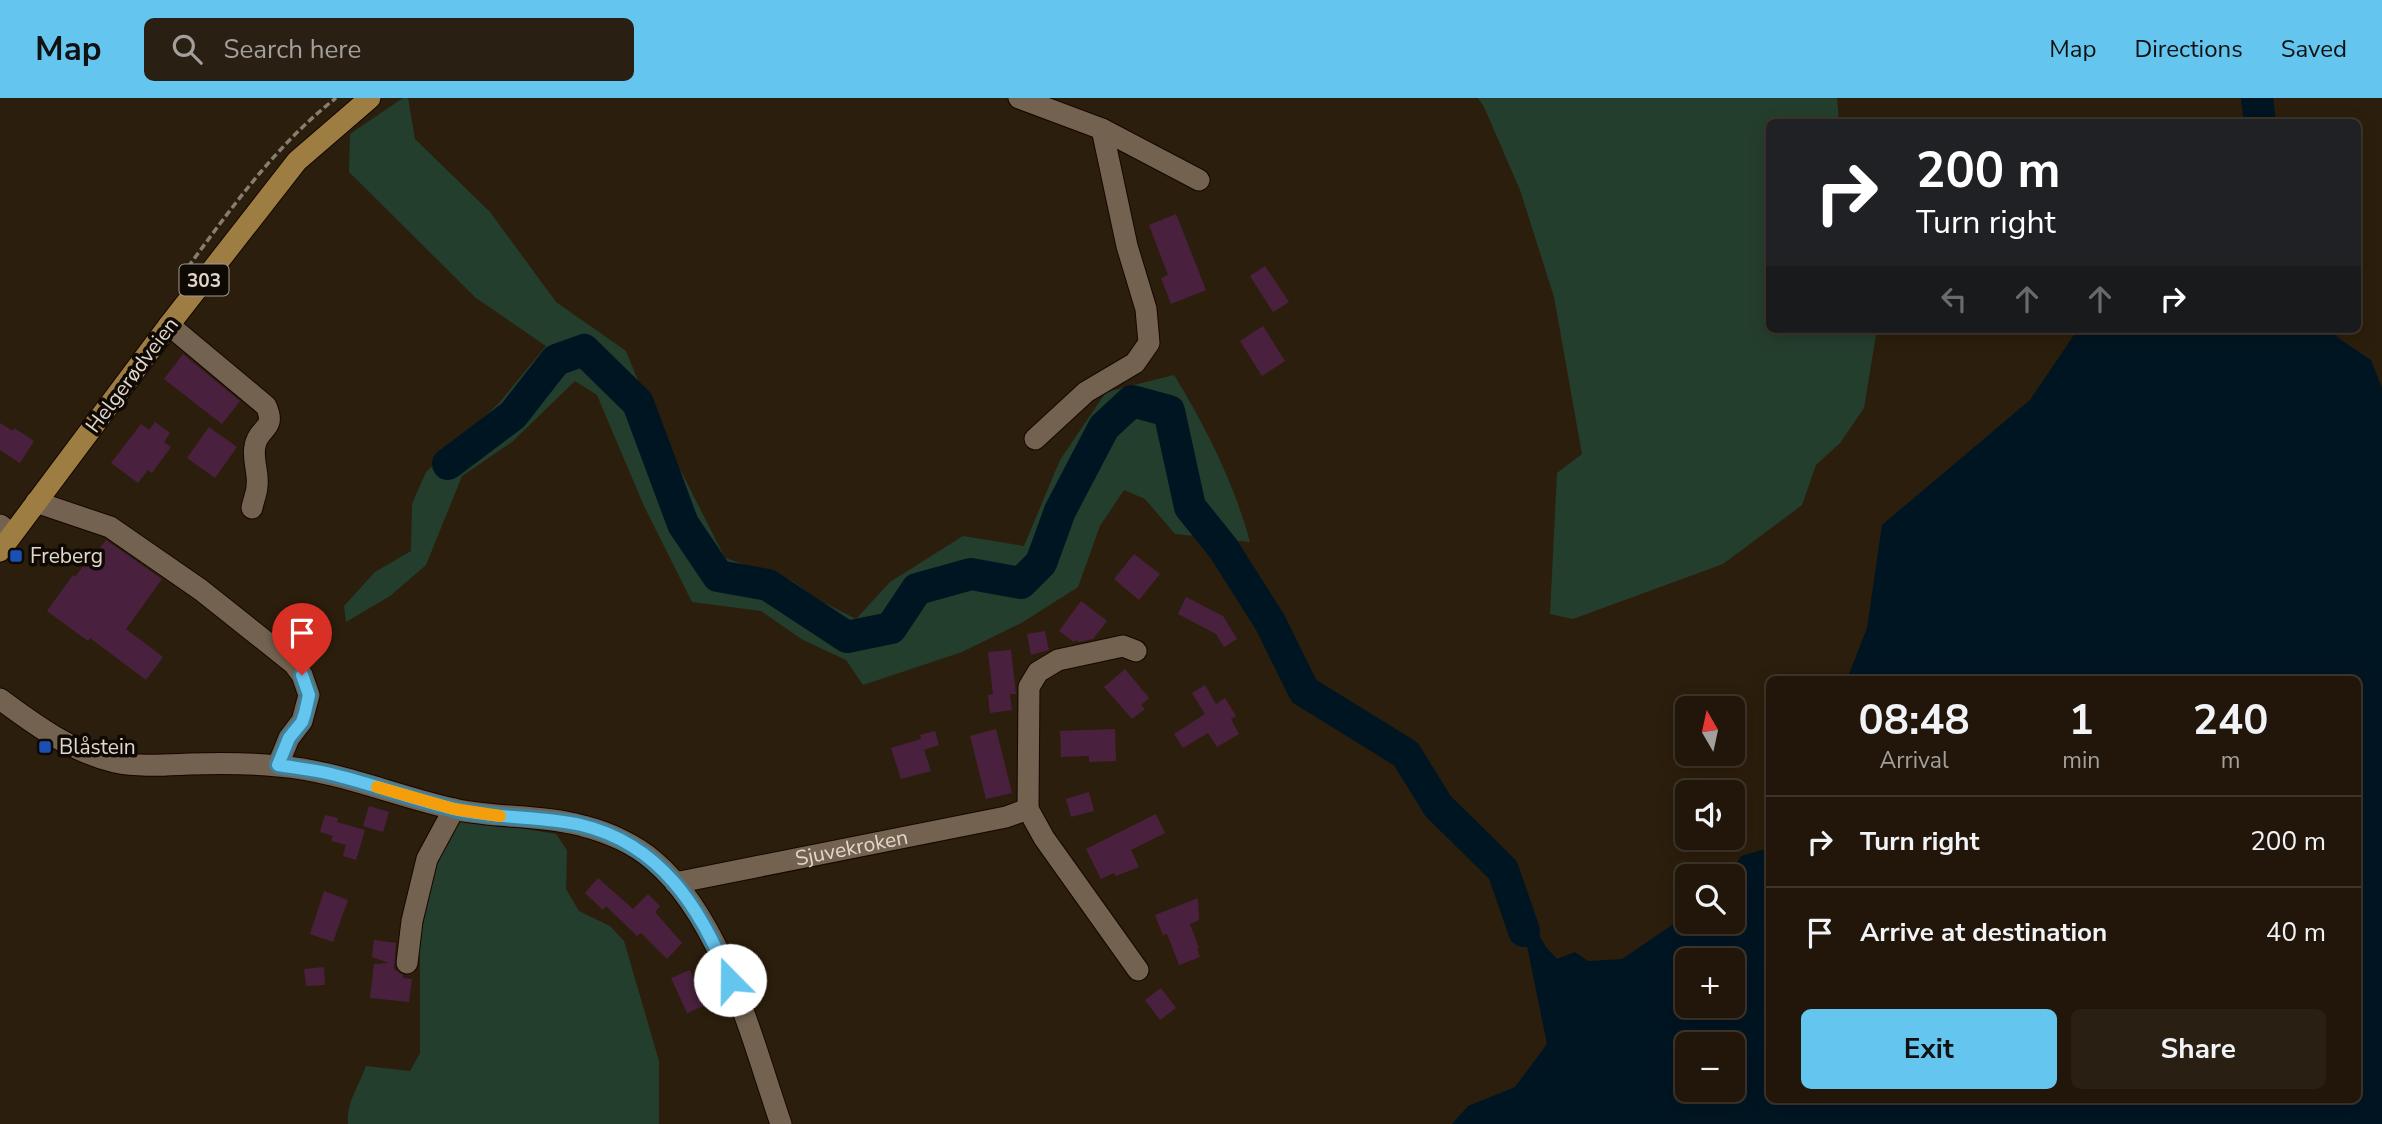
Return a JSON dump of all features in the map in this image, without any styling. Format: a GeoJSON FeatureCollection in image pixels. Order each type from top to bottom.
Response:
{"type":"FeatureCollection","features":[{"type":"Feature","properties":{"kind":"main road","name":"Helgerødveien"},"geometry":{"type":"LineString","coordinates":[[4,537],[36,502],[297,161],[370,98]]}},
{"type":"Feature","properties":{"kind":"street"},"geometry":{"type":"LineString","coordinates":[[1020,98],[1102,129],[1199,180]]}},
{"type":"Feature","properties":{"kind":"street"},"geometry":{"type":"LineString","coordinates":[[1035,439],[1086,392],[1135,363],[1149,343],[1146,309],[1124,236],[1102,129]]}},
{"type":"Feature","properties":{"kind":"street"},"geometry":{"type":"LineString","coordinates":[[169,326],[267,407],[269,425],[259,437],[254,450],[258,485],[251,508]]}},
{"type":"Feature","properties":{"kind":"street"},"geometry":{"type":"LineString","coordinates":[[36,502],[110,527],[201,590],[294,664],[302,675],[309,695],[302,722],[289,738],[278,765]]}},
{"type":"Feature","properties":{"kind":"street"},"geometry":{"type":"LineString","coordinates":[[1136,651],[1123,646],[1058,660],[1038,672],[1029,687],[1028,809],[1044,838],[1138,970]]}},
{"type":"Feature","properties":{"kind":"street"},"geometry":{"type":"LineString","coordinates":[[0,699],[34,724],[79,750],[115,762],[147,765],[278,765],[328,773],[454,809],[562,822],[609,835],[653,860],[675,883],[714,940],[781,1124]]}},
{"type":"Feature","properties":{"kind":"street"},"geometry":{"type":"LineString","coordinates":[[407,963],[412,921],[427,859],[454,809]]}},
{"type":"Feature","properties":{"kind":"street","name":"Sjuvekroken"},"geometry":{"type":"LineString","coordinates":[[675,883],[1006,817],[1028,809]]}},
{"type":"Feature","properties":{"kind":"green space"},"geometry":{"type":"Polygon","coordinates":[[[403,98],[408,98],[415,139],[490,212],[556,302],[626,351],[650,410],[725,558],[792,581],[817,599],[856,619],[890,582],[963,536],[1024,546],[1060,460],[1106,392],[1174,375],[1218,456],[1236,498],[1250,542],[1175,534],[1145,499],[1124,490],[1100,526],[1078,587],[1023,622],[962,652],[863,685],[846,660],[803,640],[761,611],[692,602],[644,506],[597,395],[575,381],[512,442],[462,476],[426,565],[390,596],[346,622],[344,606],[375,572],[411,551],[412,504],[426,472],[499,403],[546,346],[476,298],[349,172],[350,134],[403,98]]]}},
{"type":"Feature","properties":{"kind":"green space"},"geometry":{"type":"Polygon","coordinates":[[[1478,98],[1837,98],[1839,119],[1766,119],[1766,333],[1876,333],[1864,408],[1840,443],[1816,465],[1802,505],[1723,564],[1573,619],[1550,614],[1557,473],[1582,454],[1554,297],[1520,190],[1478,98]]]}},
{"type":"Feature","properties":{"kind":"green space"},"geometry":{"type":"Polygon","coordinates":[[[456,818],[556,834],[567,850],[566,889],[579,911],[610,926],[624,941],[659,1061],[659,1124],[348,1124],[351,1101],[366,1066],[410,1071],[420,1053],[420,947],[431,868],[456,818]]]}},
{"type":"Feature","properties":{"kind":"water"},"geometry":{"type":"Polygon","coordinates":[[[2075,333],[2336,333],[2338,338],[2371,360],[2382,388],[2382,1124],[1452,1124],[1468,1106],[1515,1087],[1547,1044],[1524,931],[1533,925],[1557,959],[1575,952],[1588,961],[1622,959],[1675,923],[1675,934],[1745,934],[1745,864],[1736,864],[1741,856],[1766,849],[1766,1103],[2361,1103],[2361,676],[1848,676],[1867,628],[1882,525],[2030,400],[2075,333]]]}},
{"type":"Feature","properties":{"kind":"building"},"geometry":{"type":"Polygon","coordinates":[[[1176,214],[1206,290],[1171,304],[1161,278],[1168,275],[1149,225],[1176,214]]]}},
{"type":"Feature","properties":{"kind":"building"},"geometry":{"type":"Polygon","coordinates":[[[1265,266],[1289,302],[1273,312],[1250,276],[1265,266]]]}},
{"type":"Feature","properties":{"kind":"building"},"geometry":{"type":"Polygon","coordinates":[[[1263,326],[1285,361],[1262,376],[1240,341],[1263,326]]]}},
{"type":"Feature","properties":{"kind":"building"},"geometry":{"type":"Polygon","coordinates":[[[183,354],[240,401],[222,424],[164,379],[183,354]]]}},
{"type":"Feature","properties":{"kind":"building"},"geometry":{"type":"Polygon","coordinates":[[[155,422],[170,433],[164,442],[171,447],[152,473],[148,470],[138,483],[111,463],[141,424],[149,430],[155,422]]]}},
{"type":"Feature","properties":{"kind":"building"},"geometry":{"type":"Polygon","coordinates":[[[0,423],[13,431],[14,428],[34,441],[20,463],[0,450],[0,423]]]}},
{"type":"Feature","properties":{"kind":"building"},"geometry":{"type":"Polygon","coordinates":[[[209,427],[237,447],[215,478],[187,458],[209,427]]]}},
{"type":"Feature","properties":{"kind":"building"},"geometry":{"type":"Polygon","coordinates":[[[106,540],[162,579],[126,629],[163,657],[146,680],[90,638],[88,641],[47,611],[73,575],[75,577],[84,565],[86,567],[106,540]]]}},
{"type":"Feature","properties":{"kind":"building"},"geometry":{"type":"Polygon","coordinates":[[[1134,554],[1160,574],[1139,600],[1114,579],[1134,554]]]}},
{"type":"Feature","properties":{"kind":"building"},"geometry":{"type":"Polygon","coordinates":[[[1186,597],[1223,616],[1237,639],[1224,647],[1216,634],[1178,614],[1186,597]]]}},
{"type":"Feature","properties":{"kind":"building"},"geometry":{"type":"Polygon","coordinates":[[[1081,601],[1107,621],[1093,639],[1074,642],[1059,631],[1081,601]]]}},
{"type":"Feature","properties":{"kind":"building"},"geometry":{"type":"Polygon","coordinates":[[[1045,631],[1049,650],[1031,655],[1027,634],[1045,631]]]}},
{"type":"Feature","properties":{"kind":"building"},"geometry":{"type":"Polygon","coordinates":[[[1011,650],[1016,694],[1010,694],[1012,710],[990,713],[988,695],[993,694],[988,652],[1011,650]]]}},
{"type":"Feature","properties":{"kind":"building"},"geometry":{"type":"Polygon","coordinates":[[[1125,669],[1149,698],[1141,705],[1145,709],[1132,719],[1104,687],[1125,669]]]}},
{"type":"Feature","properties":{"kind":"building"},"geometry":{"type":"Polygon","coordinates":[[[1205,685],[1216,704],[1225,698],[1236,716],[1231,719],[1239,734],[1217,747],[1208,733],[1183,748],[1174,734],[1205,714],[1192,693],[1205,685]]]}},
{"type":"Feature","properties":{"kind":"building"},"geometry":{"type":"Polygon","coordinates":[[[996,729],[1012,793],[986,799],[970,736],[996,729]]]}},
{"type":"Feature","properties":{"kind":"building"},"geometry":{"type":"Polygon","coordinates":[[[1115,729],[1116,761],[1089,762],[1089,756],[1061,757],[1060,731],[1115,729]]]}},
{"type":"Feature","properties":{"kind":"building"},"geometry":{"type":"Polygon","coordinates":[[[935,731],[939,745],[924,750],[931,771],[901,779],[891,748],[921,739],[920,735],[935,731]]]}},
{"type":"Feature","properties":{"kind":"building"},"geometry":{"type":"Polygon","coordinates":[[[1089,792],[1094,811],[1071,817],[1066,799],[1089,792]]]}},
{"type":"Feature","properties":{"kind":"building"},"geometry":{"type":"Polygon","coordinates":[[[369,806],[389,812],[383,832],[363,826],[369,806]]]}},
{"type":"Feature","properties":{"kind":"building"},"geometry":{"type":"Polygon","coordinates":[[[1156,814],[1165,833],[1131,850],[1139,867],[1101,879],[1086,849],[1156,814]]]}},
{"type":"Feature","properties":{"kind":"building"},"geometry":{"type":"Polygon","coordinates":[[[325,815],[338,818],[337,822],[365,830],[356,860],[343,856],[346,845],[331,841],[333,836],[320,832],[325,815]]]}},
{"type":"Feature","properties":{"kind":"building"},"geometry":{"type":"Polygon","coordinates":[[[598,878],[633,909],[648,894],[660,906],[655,912],[682,943],[667,959],[641,933],[637,936],[606,906],[603,910],[585,893],[598,878]]]}},
{"type":"Feature","properties":{"kind":"building"},"geometry":{"type":"Polygon","coordinates":[[[324,891],[348,900],[333,942],[310,934],[324,891]]]}},
{"type":"Feature","properties":{"kind":"building"},"geometry":{"type":"Polygon","coordinates":[[[1198,898],[1199,920],[1190,924],[1200,957],[1179,965],[1167,934],[1163,935],[1155,915],[1198,898]]]}},
{"type":"Feature","properties":{"kind":"building"},"geometry":{"type":"Polygon","coordinates":[[[374,940],[396,943],[394,969],[403,975],[403,978],[412,979],[409,1002],[370,998],[374,964],[389,963],[372,957],[374,940]]]}},
{"type":"Feature","properties":{"kind":"building"},"geometry":{"type":"Polygon","coordinates":[[[324,967],[325,985],[306,986],[304,969],[324,967]]]}},
{"type":"Feature","properties":{"kind":"building"},"geometry":{"type":"Polygon","coordinates":[[[690,970],[706,1005],[687,1013],[671,978],[690,970]]]}},
{"type":"Feature","properties":{"kind":"building"},"geometry":{"type":"Polygon","coordinates":[[[1161,988],[1176,1008],[1160,1020],[1145,1000],[1161,988]]]}},
{"type":"Feature","properties":{"kind":"waterway"},"geometry":{"type":"LineString","coordinates":[[2257,98],[2260,119]]}},
{"type":"Feature","properties":{"kind":"waterway"},"geometry":{"type":"LineString","coordinates":[[448,464],[513,415],[556,360],[584,350],[638,403],[683,524],[718,576],[768,585],[847,637],[891,628],[917,589],[971,574],[1021,583],[1041,563],[1060,511],[1104,427],[1132,401],[1169,411],[1190,507],[1223,548],[1270,622],[1304,691],[1406,754],[1438,806],[1503,870],[1524,931]]}},
{"type":"Feature","properties":{"kind":"slow traffic"},"geometry":{"type":"LineString","coordinates":[[377,787],[454,809],[500,816]]}},
{"type":"Feature","properties":{"kind":"place","name":"Freberg"},"geometry":{"type":"Point","coordinates":[16,556]}},
{"type":"Feature","properties":{"kind":"place","name":"Blåstein"},"geometry":{"type":"Point","coordinates":[45,747]}},
{"type":"Feature","properties":{"kind":"route"},"geometry":{"type":"LineString","coordinates":[[302,675],[309,695],[305,713],[302,722],[289,738],[278,765],[328,773],[454,809],[562,822],[609,835],[653,860],[675,883],[714,940],[730,980]]}}]}
